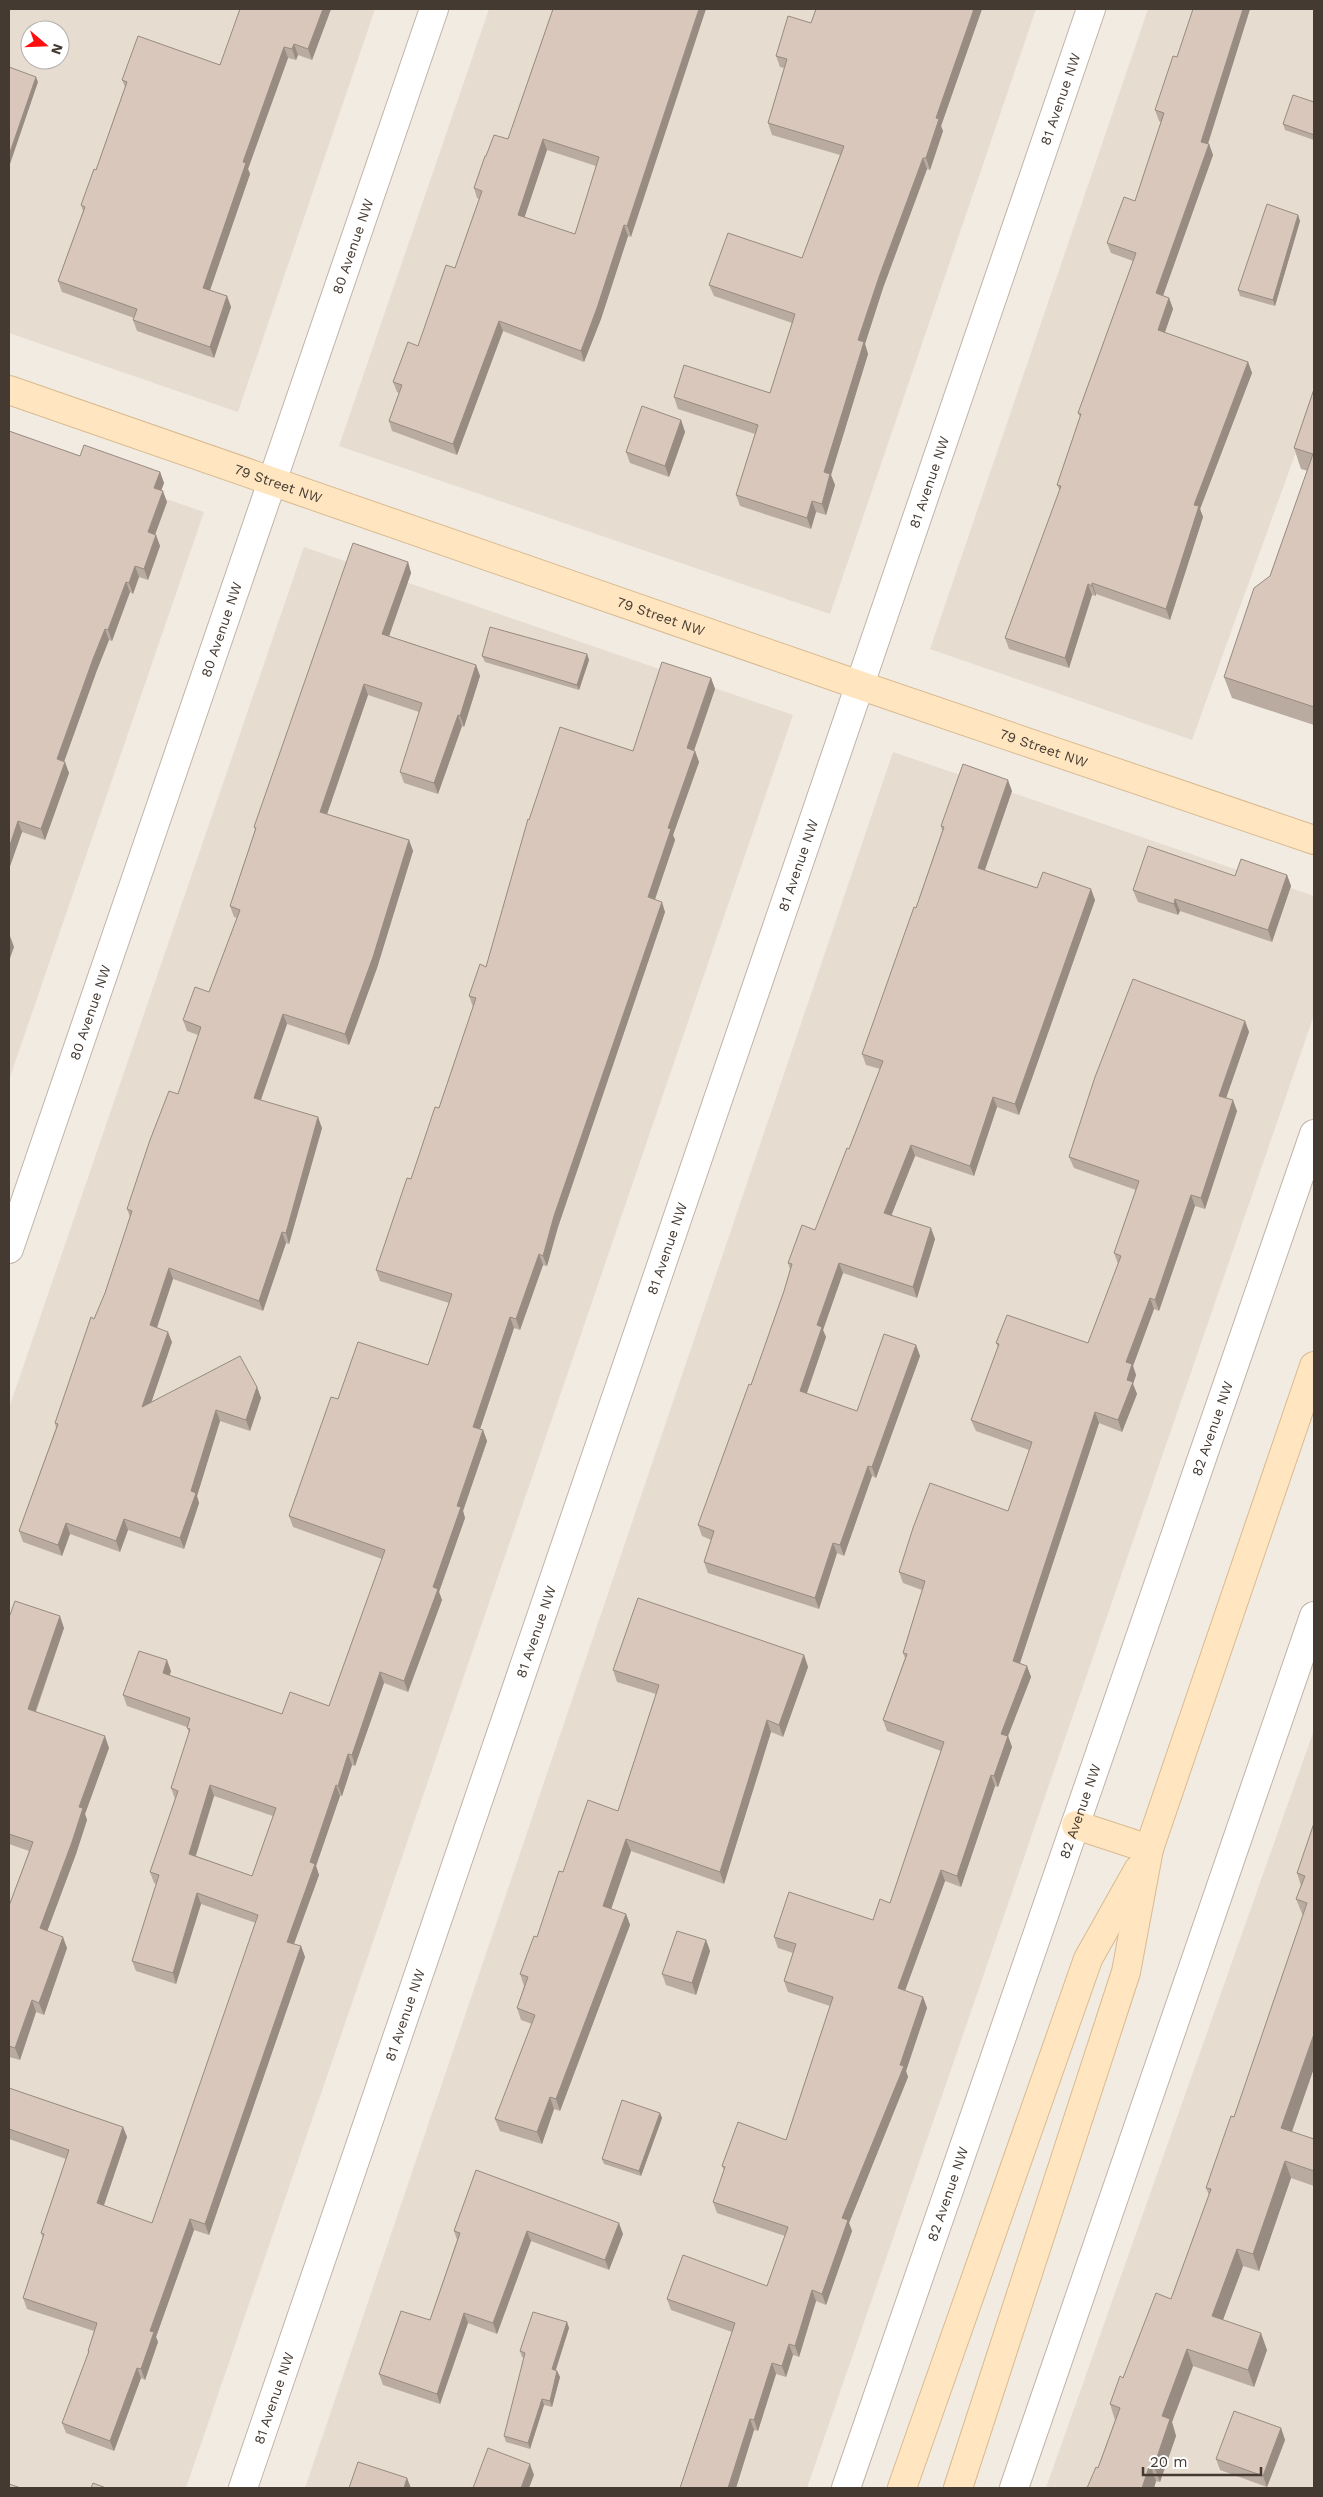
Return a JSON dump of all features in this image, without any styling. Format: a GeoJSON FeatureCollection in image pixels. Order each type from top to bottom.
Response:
{"type":"FeatureCollection","features":[{"type":"Feature","properties":{"kind":"main road","name":"79 Street NW"},"geometry":{"type":"LineString","coordinates":[[9,390],[859,685],[1314,840]]}},
{"type":"Feature","properties":{"kind":"main road"},"geometry":{"type":"LineString","coordinates":[[958,2488],[1126,1972],[1149,1849],[1314,1366]]}},
{"type":"Feature","properties":{"kind":"main road"},"geometry":{"type":"LineString","coordinates":[[1076,1825],[1149,1849]]}},
{"type":"Feature","properties":{"kind":"main road"},"geometry":{"type":"LineString","coordinates":[[902,2488],[1088,1959],[1149,1849]]}},
{"type":"Feature","properties":{"kind":"street","name":"80 Avenue NW"},"geometry":{"type":"LineString","coordinates":[[9,1249],[434,9]]}},
{"type":"Feature","properties":{"kind":"street","name":"81 Avenue NW"},"geometry":{"type":"LineString","coordinates":[[243,2488],[1091,9]]}},
{"type":"Feature","properties":{"kind":"street","name":"82 Avenue NW"},"geometry":{"type":"LineString","coordinates":[[846,2488],[1314,1134]]}},
{"type":"Feature","properties":{"kind":"street"},"geometry":{"type":"LineString","coordinates":[[1014,2488],[1314,1616]]}},
{"type":"Feature","properties":{"kind":"shaded area"},"geometry":{"type":"Polygon","coordinates":[[[9,9],[375,9],[238,412],[9,333],[9,9]]]}},
{"type":"Feature","properties":{"kind":"shaded area"},"geometry":{"type":"Polygon","coordinates":[[[489,9],[1036,9],[830,614],[339,446],[489,9]]]}},
{"type":"Feature","properties":{"kind":"shaded area"},"geometry":{"type":"Polygon","coordinates":[[[1148,9],[1314,9],[1314,402],[1192,740],[930,649],[1148,9]]]}},
{"type":"Feature","properties":{"kind":"shaded area"},"geometry":{"type":"Polygon","coordinates":[[[9,445],[204,512],[9,1080],[9,445]]]}},
{"type":"Feature","properties":{"kind":"shaded area"},"geometry":{"type":"Polygon","coordinates":[[[304,547],[793,715],[186,2488],[9,2488],[9,1408],[304,547]]]}},
{"type":"Feature","properties":{"kind":"shaded area"},"geometry":{"type":"Polygon","coordinates":[[[893,752],[1314,896],[1314,1015],[807,2488],[305,2488],[893,752]]]}},
{"type":"Feature","properties":{"kind":"shaded area"},"geometry":{"type":"Polygon","coordinates":[[[1314,1730],[1314,2488],[1046,2488],[1314,1730]]]}},
{"type":"Feature","properties":{"kind":"building"},"geometry":{"type":"Polygon","coordinates":[[[240,9],[323,9],[308,49],[294,44],[292,49],[284,47],[243,162],[246,163],[203,288],[227,296],[210,347],[133,320],[137,309],[58,281],[85,207],[81,205],[94,169],[96,170],[127,82],[122,80],[138,36],[220,65],[240,9]]]}},
{"type":"Feature","properties":{"kind":"building"},"geometry":{"type":"Polygon","coordinates":[[[553,9],[699,9],[627,226],[624,225],[581,351],[499,321],[453,444],[389,421],[402,385],[393,382],[408,342],[418,346],[446,265],[455,268],[482,191],[474,188],[494,135],[508,139],[553,9]],[[543,139],[518,215],[575,234],[599,157],[543,139]]]}},
{"type":"Feature","properties":{"kind":"building"},"geometry":{"type":"Polygon","coordinates":[[[816,9],[974,9],[936,118],[939,119],[926,158],[923,158],[858,340],[864,342],[824,472],[830,474],[822,504],[812,501],[807,518],[736,495],[758,425],[674,397],[684,365],[770,393],[795,314],[709,285],[728,233],[802,258],[844,146],[768,123],[787,59],[776,56],[788,16],[811,23],[816,9]]]}},
{"type":"Feature","properties":{"kind":"building"},"geometry":{"type":"Polygon","coordinates":[[[1193,9],[1243,9],[1201,142],[1209,144],[1156,293],[1169,298],[1158,330],[1248,362],[1194,505],[1199,506],[1166,609],[1092,583],[1092,586],[1088,584],[1065,658],[1005,638],[1061,486],[1057,485],[1081,414],[1078,413],[1136,253],[1107,243],[1124,197],[1135,201],[1164,113],[1155,110],[1173,56],[1177,57],[1193,9]]]}},
{"type":"Feature","properties":{"kind":"building"},"geometry":{"type":"Polygon","coordinates":[[[9,67],[36,77],[9,155],[9,67]]]}},
{"type":"Feature","properties":{"kind":"building"},"geometry":{"type":"Polygon","coordinates":[[[1293,95],[1314,102],[1314,135],[1283,124],[1293,95]]]}},
{"type":"Feature","properties":{"kind":"building"},"geometry":{"type":"Polygon","coordinates":[[[1267,204],[1298,215],[1273,300],[1238,290],[1267,204]]]}},
{"type":"Feature","properties":{"kind":"building"},"geometry":{"type":"Polygon","coordinates":[[[1314,389],[1314,707],[1224,677],[1254,588],[1270,576],[1313,454],[1294,448],[1314,389]]]}},
{"type":"Feature","properties":{"kind":"building"},"geometry":{"type":"Polygon","coordinates":[[[642,406],[681,420],[665,466],[626,452],[642,406]]]}},
{"type":"Feature","properties":{"kind":"building"},"geometry":{"type":"Polygon","coordinates":[[[9,431],[80,456],[84,445],[160,472],[154,488],[163,491],[148,532],[156,535],[144,569],[135,566],[129,583],[126,582],[108,630],[105,629],[93,659],[57,759],[65,762],[41,829],[18,821],[9,848],[9,431]]]}},
{"type":"Feature","properties":{"kind":"building"},"geometry":{"type":"Polygon","coordinates":[[[353,543],[408,562],[382,634],[476,665],[460,716],[458,715],[434,783],[400,772],[422,703],[364,684],[320,812],[409,840],[373,957],[345,1034],[283,1014],[254,1098],[318,1117],[286,1233],[282,1232],[259,1301],[169,1268],[150,1325],[168,1332],[142,1407],[240,1356],[257,1387],[246,1420],[216,1410],[191,1491],[196,1493],[180,1538],[124,1519],[116,1541],[66,1523],[58,1545],[19,1531],[58,1424],[55,1423],[91,1317],[94,1319],[105,1293],[132,1211],[127,1209],[150,1140],[169,1091],[178,1094],[201,1027],[183,1020],[195,987],[209,992],[240,910],[230,906],[256,828],[254,827],[353,543]]]}},
{"type":"Feature","properties":{"kind":"building"},"geometry":{"type":"Polygon","coordinates":[[[490,627],[587,654],[577,685],[482,656],[490,627]]]}},
{"type":"Feature","properties":{"kind":"building"},"geometry":{"type":"Polygon","coordinates":[[[662,662],[711,678],[687,748],[695,751],[668,828],[671,829],[648,897],[662,902],[554,1216],[543,1256],[539,1254],[516,1319],[510,1317],[473,1427],[483,1430],[457,1506],[461,1507],[433,1587],[438,1589],[404,1681],[380,1672],[352,1755],[348,1754],[338,1786],[336,1785],[310,1862],[315,1864],[287,1942],[301,1946],[205,2224],[190,2219],[150,2331],[154,2332],[141,2369],[137,2368],[110,2441],[62,2423],[89,2351],[97,2323],[23,2298],[44,2234],[41,2233],[69,2150],[9,2129],[9,2088],[123,2127],[97,2203],[152,2223],[258,1915],[197,1893],[173,1973],[132,1961],[159,1875],[150,1872],[178,1791],[171,1788],[190,1729],[187,1728],[190,1718],[123,1695],[139,1651],[167,1660],[163,1673],[282,1714],[290,1692],[329,1706],[385,1550],[289,1516],[331,1397],[338,1399],[358,1342],[428,1365],[452,1294],[376,1270],[407,1178],[411,1179],[435,1107],[439,1108],[476,998],[469,996],[480,964],[486,967],[528,819],[560,727],[633,751],[662,662]],[[210,1785],[189,1854],[252,1876],[276,1808],[210,1785]]]}},
{"type":"Feature","properties":{"kind":"building"},"geometry":{"type":"Polygon","coordinates":[[[963,764],[1008,780],[978,868],[1037,888],[1043,872],[1091,889],[1015,1104],[993,1097],[970,1166],[911,1145],[884,1213],[931,1228],[913,1287],[839,1263],[817,1325],[822,1327],[800,1391],[857,1411],[884,1334],[916,1345],[872,1467],[868,1466],[840,1545],[833,1543],[815,1598],[704,1562],[714,1531],[698,1525],[784,1291],[792,1264],[788,1263],[802,1225],[815,1230],[883,1061],[862,1054],[914,907],[916,908],[944,827],[941,826],[963,764]]]}},
{"type":"Feature","properties":{"kind":"building"},"geometry":{"type":"Polygon","coordinates":[[[1148,846],[1235,876],[1241,859],[1287,875],[1268,930],[1175,899],[1174,904],[1133,890],[1148,846]]]}},
{"type":"Feature","properties":{"kind":"building"},"geometry":{"type":"Polygon","coordinates":[[[1133,979],[1245,1021],[1219,1096],[1233,1100],[1201,1198],[1191,1195],[1155,1300],[1150,1298],[1126,1362],[1132,1364],[1127,1380],[1133,1382],[1118,1420],[1095,1412],[1013,1661],[1027,1666],[1001,1734],[1008,1736],[994,1776],[991,1775],[957,1876],[941,1870],[898,1988],[923,1997],[900,2065],[904,2066],[842,2218],[848,2220],[822,2294],[812,2290],[795,2346],[789,2344],[782,2366],[772,2363],[754,2420],[750,2419],[728,2488],[680,2488],[735,2323],[667,2299],[683,2255],[767,2286],[788,2227],[713,2202],[725,2167],[722,2166],[738,2122],[786,2140],[833,1997],[784,1981],[796,1944],[774,1937],[789,1892],[873,1920],[880,1899],[890,1903],[944,1742],[883,1720],[907,1654],[903,1653],[925,1581],[899,1572],[930,1483],[1008,1511],[1032,1442],[971,1420],[999,1344],[996,1343],[1007,1315],[1088,1343],[1121,1256],[1114,1253],[1139,1181],[1069,1157],[1095,1077],[1133,979]]]}},
{"type":"Feature","properties":{"kind":"building"},"geometry":{"type":"Polygon","coordinates":[[[638,1598],[804,1655],[779,1725],[767,1720],[720,1872],[626,1839],[603,1906],[626,1914],[556,2099],[550,2097],[537,2132],[495,2119],[535,2015],[517,2008],[528,1977],[520,1974],[534,1936],[537,1937],[559,1871],[563,1872],[588,1800],[618,1811],[659,1685],[613,1670],[638,1598]]]}},
{"type":"Feature","properties":{"kind":"building"},"geometry":{"type":"Polygon","coordinates":[[[15,1601],[60,1616],[28,1709],[105,1736],[79,1807],[83,1808],[72,1842],[40,1928],[63,1937],[39,2003],[32,2000],[15,2048],[9,2046],[9,1906],[33,1842],[9,1834],[9,1614],[15,1601]]]}},
{"type":"Feature","properties":{"kind":"building"},"geometry":{"type":"Polygon","coordinates":[[[1314,1823],[1314,2034],[1281,2128],[1314,2139],[1314,2171],[1285,2161],[1253,2254],[1237,2249],[1212,2316],[1261,2333],[1248,2370],[1187,2349],[1162,2416],[1170,2419],[1154,2466],[1150,2464],[1142,2488],[1087,2488],[1096,2467],[1098,2468],[1120,2408],[1110,2404],[1120,2376],[1123,2378],[1156,2293],[1171,2299],[1211,2189],[1206,2188],[1231,2116],[1234,2117],[1307,1903],[1296,1899],[1305,1876],[1297,1873],[1314,1823]]]}},
{"type":"Feature","properties":{"kind":"building"},"geometry":{"type":"Polygon","coordinates":[[[677,1931],[706,1940],[692,1983],[662,1974],[677,1931]]]}},
{"type":"Feature","properties":{"kind":"building"},"geometry":{"type":"Polygon","coordinates":[[[622,2100],[660,2113],[639,2171],[602,2159],[622,2100]]]}},
{"type":"Feature","properties":{"kind":"building"},"geometry":{"type":"Polygon","coordinates":[[[476,2170],[619,2223],[605,2260],[527,2231],[493,2323],[464,2313],[437,2394],[379,2374],[401,2311],[430,2320],[460,2233],[454,2231],[476,2170]]]}},
{"type":"Feature","properties":{"kind":"building"},"geometry":{"type":"Polygon","coordinates":[[[533,2312],[567,2322],[552,2369],[557,2371],[550,2401],[542,2399],[528,2443],[504,2436],[525,2353],[520,2351],[533,2312]]]}},
{"type":"Feature","properties":{"kind":"building"},"geometry":{"type":"Polygon","coordinates":[[[1234,2411],[1281,2428],[1263,2476],[1216,2459],[1234,2411]]]}},
{"type":"Feature","properties":{"kind":"building"},"geometry":{"type":"Polygon","coordinates":[[[488,2448],[530,2464],[521,2488],[473,2488],[488,2448]]]}},
{"type":"Feature","properties":{"kind":"building"},"geometry":{"type":"Polygon","coordinates":[[[358,2462],[407,2478],[404,2488],[349,2488],[358,2462]]]}},
{"type":"Feature","properties":{"kind":"building"},"geometry":{"type":"Polygon","coordinates":[[[93,2483],[106,2488],[91,2488],[93,2483]]]}},
{"type":"Feature","properties":{"kind":"building"},"geometry":{"type":"Polygon","coordinates":[[[9,2484],[21,2488],[9,2488],[9,2484]]]}}]}
